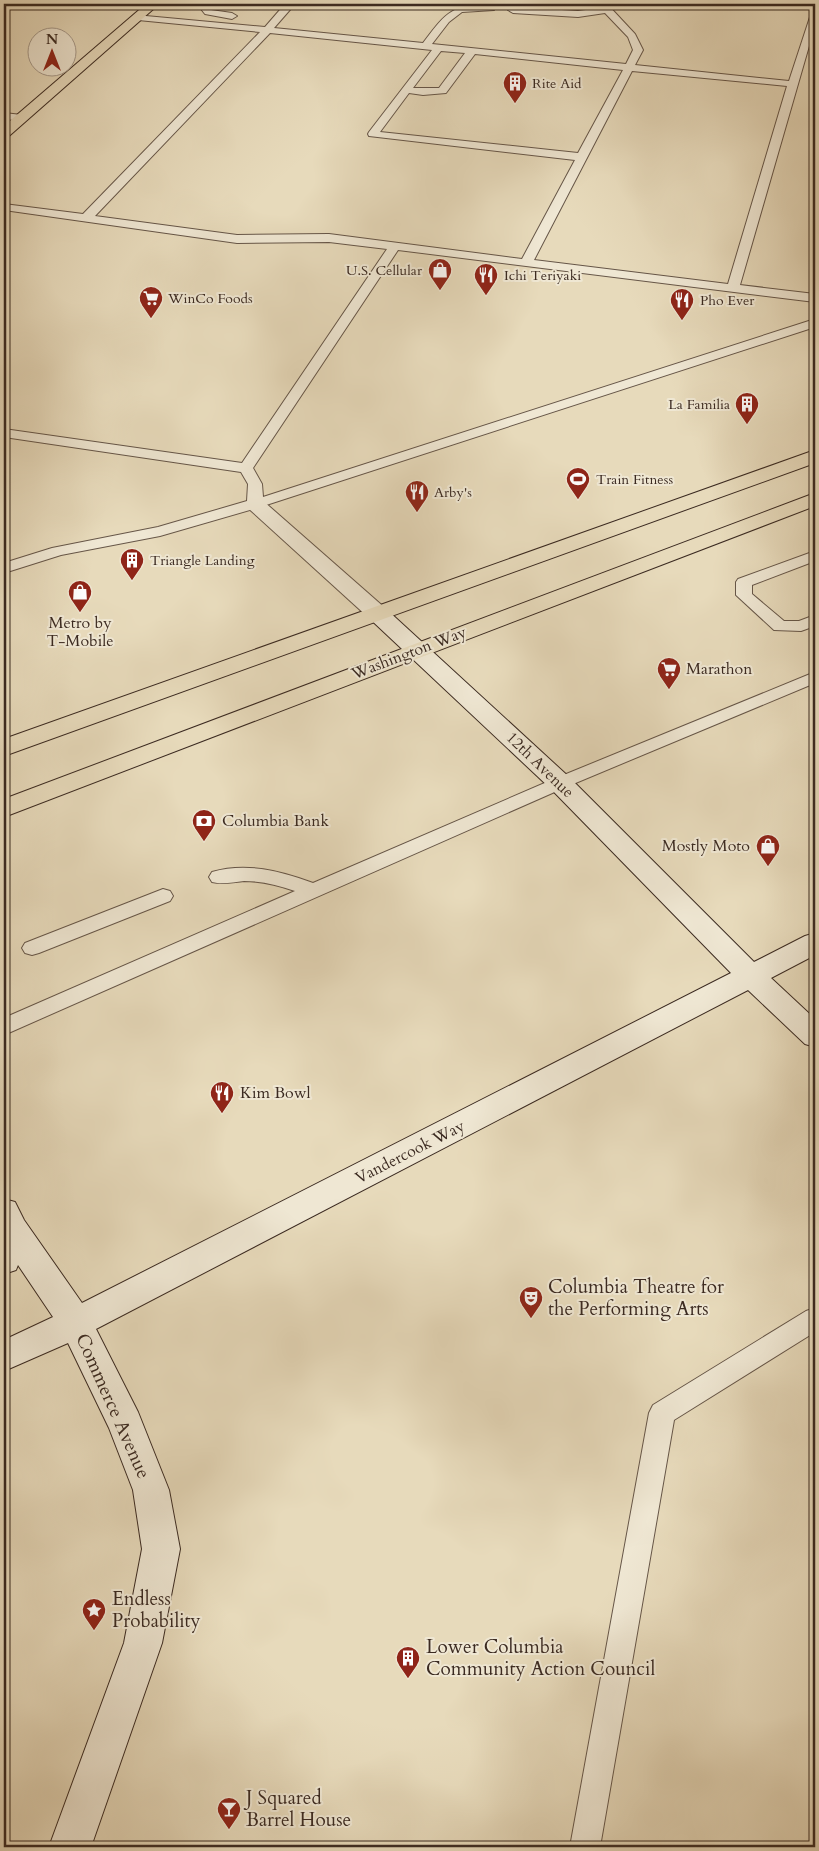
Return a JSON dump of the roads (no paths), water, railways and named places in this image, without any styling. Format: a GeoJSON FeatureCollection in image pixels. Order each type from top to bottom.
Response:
{"type":"FeatureCollection","features":[{"type":"Feature","properties":{"kind":"main road"},"geometry":{"type":"LineString","coordinates":[[4,133],[153,4]]}},
{"type":"Feature","properties":{"kind":"main road"},"geometry":{"type":"LineString","coordinates":[[4,748],[815,456]]}},
{"type":"Feature","properties":{"kind":"main road","name":"Washington Way"},"geometry":{"type":"LineString","coordinates":[[4,808],[815,499]]}},
{"type":"Feature","properties":{"kind":"street","name":"12th Avenue"},"geometry":{"type":"LineString","coordinates":[[255,504],[417,650],[560,783],[751,976],[815,1036]]}},
{"type":"Feature","properties":{"kind":"street","name":"Vandercook Way"},"geometry":{"type":"LineString","coordinates":[[4,1356],[76,1323],[815,943]]}},
{"type":"Feature","properties":{"kind":"street","name":"Commerce Avenue"},"geometry":{"type":"LineString","coordinates":[[9,1221],[76,1323],[125,1424],[151,1490],[161,1549],[143,1643],[70,1847]]}},
{"type":"Feature","properties":{"kind":"street"},"geometry":{"type":"LineString","coordinates":[[4,1260],[9,1221]]}},
{"type":"Feature","properties":{"kind":"lane"},"geometry":{"type":"LineString","coordinates":[[211,4],[206,9],[208,12],[243,17],[271,25]]}},
{"type":"Feature","properties":{"kind":"lane"},"geometry":{"type":"LineString","coordinates":[[86,218],[290,4]]}},
{"type":"Feature","properties":{"kind":"lane"},"geometry":{"type":"LineString","coordinates":[[513,10],[578,14],[605,7],[632,36],[638,50],[526,263]]}},
{"type":"Feature","properties":{"kind":"lane"},"geometry":{"type":"LineString","coordinates":[[426,46],[453,12],[466,8],[492,8]]}},
{"type":"Feature","properties":{"kind":"lane"},"geometry":{"type":"LineString","coordinates":[[138,17],[271,25],[426,46],[793,84]]}},
{"type":"Feature","properties":{"kind":"lane"},"geometry":{"type":"LineString","coordinates":[[733,288],[793,84],[810,44],[815,17]]}},
{"type":"Feature","properties":{"kind":"lane"},"geometry":{"type":"LineString","coordinates":[[439,47],[373,134],[582,157]]}},
{"type":"Feature","properties":{"kind":"lane"},"geometry":{"type":"LineString","coordinates":[[407,90],[423,92],[442,91],[472,51]]}},
{"type":"Feature","properties":{"kind":"lane"},"geometry":{"type":"LineString","coordinates":[[4,116],[22,118]]}},
{"type":"Feature","properties":{"kind":"lane"},"geometry":{"type":"LineString","coordinates":[[4,207],[236,239],[329,238],[815,298]]}},
{"type":"Feature","properties":{"kind":"lane"},"geometry":{"type":"LineString","coordinates":[[246,468],[395,246]]}},
{"type":"Feature","properties":{"kind":"lane"},"geometry":{"type":"LineString","coordinates":[[4,568],[58,551],[160,531],[255,504],[815,323]]}},
{"type":"Feature","properties":{"kind":"lane"},"geometry":{"type":"LineString","coordinates":[[4,433],[246,468]]}},
{"type":"Feature","properties":{"kind":"lane"},"geometry":{"type":"LineString","coordinates":[[246,468],[255,484],[255,504]]}},
{"type":"Feature","properties":{"kind":"lane"},"geometry":{"type":"LineString","coordinates":[[815,556],[744,582],[744,595],[780,626],[802,626],[815,620]]}},
{"type":"Feature","properties":{"kind":"lane"},"geometry":{"type":"LineString","coordinates":[[4,1027],[560,783],[815,677]]}},
{"type":"Feature","properties":{"kind":"lane"},"geometry":{"type":"LineString","coordinates":[[219,877],[260,873],[279,877],[313,891]]}},
{"type":"Feature","properties":{"kind":"lane"},"geometry":{"type":"LineString","coordinates":[[32,948],[163,896]]}},
{"type":"Feature","properties":{"kind":"lane"},"geometry":{"type":"LineString","coordinates":[[585,1847],[662,1413],[815,1319]]}},
{"type":"Feature","properties":{"kind":"place","name":"Rite Aid"},"geometry":{"type":"Point","coordinates":[515,104]}},
{"type":"Feature","properties":{"kind":"place","name":"U.S. Cellular"},"geometry":{"type":"Point","coordinates":[440,291]}},
{"type":"Feature","properties":{"kind":"place","name":"Ichi Teriyaki"},"geometry":{"type":"Point","coordinates":[486,296]}},
{"type":"Feature","properties":{"kind":"place","name":"WinCo Foods"},"geometry":{"type":"Point","coordinates":[151,319]}},
{"type":"Feature","properties":{"kind":"place","name":"Pho Ever"},"geometry":{"type":"Point","coordinates":[682,321]}},
{"type":"Feature","properties":{"kind":"place","name":"La Familia"},"geometry":{"type":"Point","coordinates":[747,425]}},
{"type":"Feature","properties":{"kind":"place","name":"Train Fitness"},"geometry":{"type":"Point","coordinates":[578,500]}},
{"type":"Feature","properties":{"kind":"place","name":"Arby's"},"geometry":{"type":"Point","coordinates":[417,513]}},
{"type":"Feature","properties":{"kind":"place","name":"Triangle Landing"},"geometry":{"type":"Point","coordinates":[132,581]}},
{"type":"Feature","properties":{"kind":"place","name":"Metro by T-Mobile"},"geometry":{"type":"Point","coordinates":[80,613]}},
{"type":"Feature","properties":{"kind":"place","name":"Marathon"},"geometry":{"type":"Point","coordinates":[669,690]}},
{"type":"Feature","properties":{"kind":"place","name":"Columbia Bank"},"geometry":{"type":"Point","coordinates":[204,842]}},
{"type":"Feature","properties":{"kind":"place","name":"Mostly Moto"},"geometry":{"type":"Point","coordinates":[768,867]}},
{"type":"Feature","properties":{"kind":"place","name":"Kim Bowl"},"geometry":{"type":"Point","coordinates":[222,1114]}},
{"type":"Feature","properties":{"kind":"place","name":"Columbia Theatre for the Performing Arts"},"geometry":{"type":"Point","coordinates":[531,1319]}},
{"type":"Feature","properties":{"kind":"place","name":"Endless Probability"},"geometry":{"type":"Point","coordinates":[94,1631]}},
{"type":"Feature","properties":{"kind":"place","name":"Lower Columbia Community Action Council"},"geometry":{"type":"Point","coordinates":[408,1679]}},
{"type":"Feature","properties":{"kind":"place","name":"J Squared Barrel House"},"geometry":{"type":"Point","coordinates":[229,1830]}}]}
